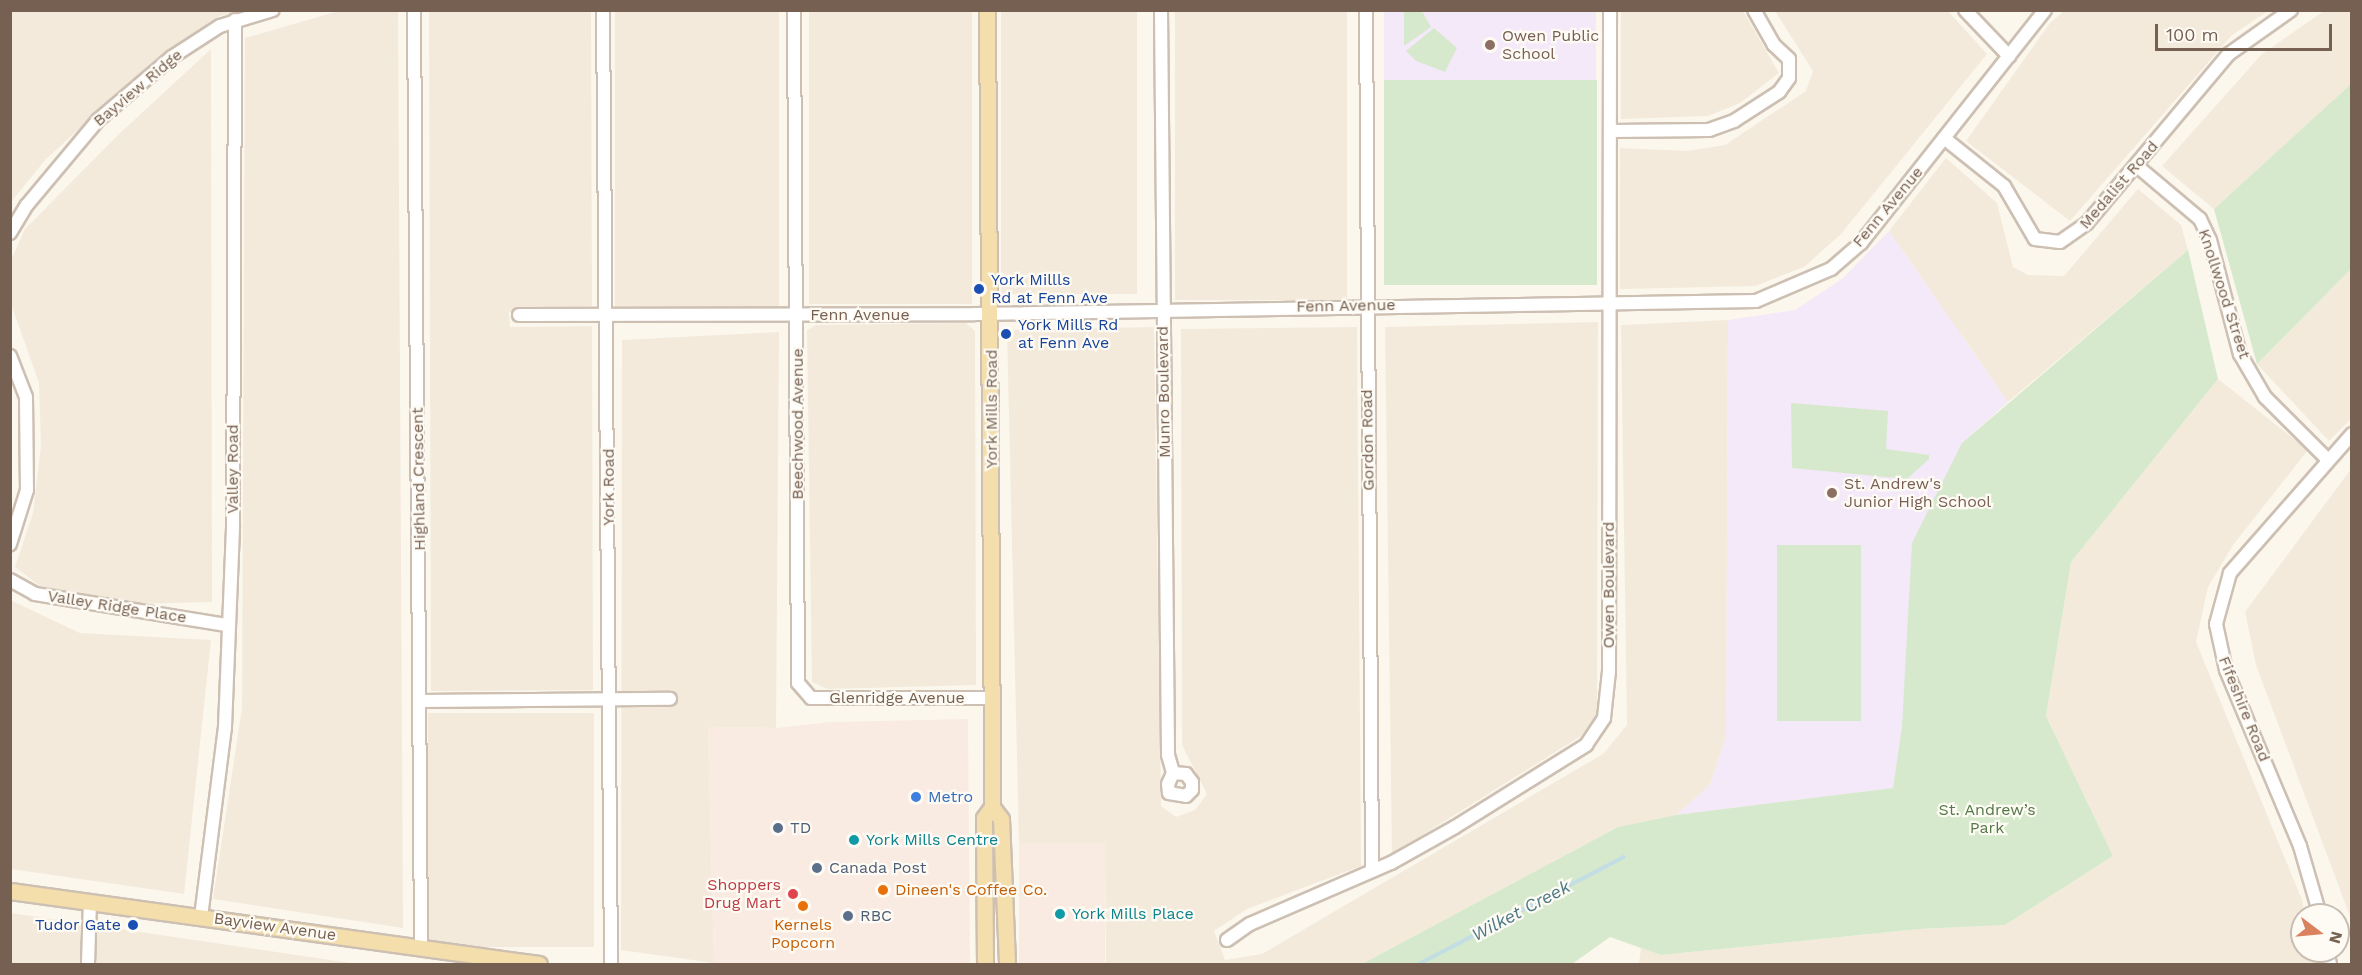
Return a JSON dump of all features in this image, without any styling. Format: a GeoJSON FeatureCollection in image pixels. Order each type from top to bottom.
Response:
{"type":"FeatureCollection","features":[{"type":"Feature","properties":{"kind":"main road","name":"York Mills Road"},"geometry":{"type":"LineString","coordinates":[[984,964],[984,818],[992,807],[991,314],[987,10]]}},
{"type":"Feature","properties":{"kind":"main road","name":"York Mills Road"},"geometry":{"type":"LineString","coordinates":[[992,807],[1001,819],[1007,964]]}},
{"type":"Feature","properties":{"kind":"main road","name":"Bayview Avenue"},"geometry":{"type":"LineString","coordinates":[[10,891],[539,964]]}},
{"type":"Feature","properties":{"kind":"street","name":"Bayview Ridge"},"geometry":{"type":"LineString","coordinates":[[10,233],[27,205],[98,120],[172,57],[235,20],[273,10]]}},
{"type":"Feature","properties":{"kind":"street","name":"Highland Crescent"},"geometry":{"type":"LineString","coordinates":[[414,10],[421,701],[421,947]]}},
{"type":"Feature","properties":{"kind":"street","name":"York Road"},"geometry":{"type":"LineString","coordinates":[[603,10],[608,315],[611,964]]}},
{"type":"Feature","properties":{"kind":"street","name":"Beechwood Avenue"},"geometry":{"type":"LineString","coordinates":[[794,10],[798,315],[798,683],[804,693]]}},
{"type":"Feature","properties":{"kind":"street","name":"Munro Boulevard"},"geometry":{"type":"LineString","coordinates":[[1161,10],[1168,755],[1173,773]]}},
{"type":"Feature","properties":{"kind":"street","name":"Gordon Road"},"geometry":{"type":"LineString","coordinates":[[1366,10],[1372,870]]}},
{"type":"Feature","properties":{"kind":"street","name":"Owen Boulevard"},"geometry":{"type":"LineString","coordinates":[[1227,940],[1250,924],[1372,870],[1455,827],[1586,745],[1604,718],[1609,671],[1609,304],[1612,131],[1610,10]]}},
{"type":"Feature","properties":{"kind":"street"},"geometry":{"type":"LineString","coordinates":[[1612,131],[1709,130],[1734,121],[1779,92],[1789,78],[1789,59],[1774,45],[1754,10]]}},
{"type":"Feature","properties":{"kind":"street"},"geometry":{"type":"LineString","coordinates":[[1965,10],[2009,56]]}},
{"type":"Feature","properties":{"kind":"street","name":"Fenn Avenue"},"geometry":{"type":"LineString","coordinates":[[519,315],[991,314],[1367,305],[1756,301],[1802,284],[1830,269],[1861,243],[2045,10]]}},
{"type":"Feature","properties":{"kind":"street","name":"Medalist Road"},"geometry":{"type":"LineString","coordinates":[[1944,138],[2004,186],[2028,230],[2045,243],[2060,242],[2078,233],[2137,166],[2229,54],[2291,10]]}},
{"type":"Feature","properties":{"kind":"street","name":"Valley Road"},"geometry":{"type":"LineString","coordinates":[[201,917],[224,747],[227,625],[233,525],[235,20]]}},
{"type":"Feature","properties":{"kind":"street","name":"Knollwood Street"},"geometry":{"type":"LineString","coordinates":[[2137,166],[2200,219],[2210,240],[2240,354],[2265,397],[2326,458]]}},
{"type":"Feature","properties":{"kind":"street"},"geometry":{"type":"LineString","coordinates":[[10,356],[26,397],[27,490],[10,544]]}},
{"type":"Feature","properties":{"kind":"street","name":"Fifeshire Road"},"geometry":{"type":"LineString","coordinates":[[2317,903],[2300,846],[2226,670],[2216,624],[2230,573],[2326,458],[2352,434]]}},
{"type":"Feature","properties":{"kind":"street","name":"Valley Ridge Place"},"geometry":{"type":"LineString","coordinates":[[10,580],[35,594],[227,625]]}},
{"type":"Feature","properties":{"kind":"street","name":"Glenridge Avenue"},"geometry":{"type":"LineString","coordinates":[[804,693],[811,698],[992,698]]}},
{"type":"Feature","properties":{"kind":"street"},"geometry":{"type":"LineString","coordinates":[[421,701],[670,699]]}},
{"type":"Feature","properties":{"kind":"street"},"geometry":{"type":"LineString","coordinates":[[88,964],[90,902]]}},
{"type":"Feature","properties":{"kind":"shaded area"},"geometry":{"type":"Polygon","coordinates":[[[11,10],[236,11],[220,16],[158,57],[46,159],[11,202],[11,10]]]}},
{"type":"Feature","properties":{"kind":"shaded area"},"geometry":{"type":"Polygon","coordinates":[[[339,11],[398,11],[403,928],[213,899],[242,708],[245,38],[339,11]]]}},
{"type":"Feature","properties":{"kind":"shaded area"},"geometry":{"type":"Polygon","coordinates":[[[429,11],[591,11],[592,306],[509,312],[510,327],[592,326],[593,690],[431,691],[429,11]]]}},
{"type":"Feature","properties":{"kind":"shaded area"},"geometry":{"type":"Polygon","coordinates":[[[615,11],[779,11],[779,308],[615,308],[615,11]]]}},
{"type":"Feature","properties":{"kind":"shaded area"},"geometry":{"type":"Polygon","coordinates":[[[809,11],[972,11],[972,304],[809,304],[809,11]]]}},
{"type":"Feature","properties":{"kind":"shaded area"},"geometry":{"type":"Polygon","coordinates":[[[1001,11],[1137,11],[1137,294],[1001,294],[1001,11]]]}},
{"type":"Feature","properties":{"kind":"shaded area"},"geometry":{"type":"Polygon","coordinates":[[[1175,11],[1347,11],[1347,300],[1175,300],[1175,11]]]}},
{"type":"Feature","properties":{"kind":"shaded area","name":"Owen Public School"},"geometry":{"type":"Polygon","coordinates":[[[1384,11],[1596,11],[1596,81],[1384,81],[1384,11]]]}},
{"type":"Feature","properties":{"kind":"shaded area"},"geometry":{"type":"Polygon","coordinates":[[[1621,11],[1743,11],[1779,73],[1740,103],[1708,116],[1621,119],[1621,11]]]}},
{"type":"Feature","properties":{"kind":"shaded area"},"geometry":{"type":"Polygon","coordinates":[[[1775,11],[1948,11],[1987,54],[1841,234],[1804,267],[1755,286],[1620,289],[1620,148],[1687,151],[1725,145],[1806,91],[1813,71],[1775,11]]]}},
{"type":"Feature","properties":{"kind":"shaded area"},"geometry":{"type":"Polygon","coordinates":[[[2064,11],[2268,11],[2232,35],[2070,221],[1966,141],[2050,23],[2064,11]]]}},
{"type":"Feature","properties":{"kind":"shaded area"},"geometry":{"type":"Polygon","coordinates":[[[2324,11],[2351,11],[2351,84],[2214,209],[2162,166],[2262,54],[2324,11]]]}},
{"type":"Feature","properties":{"kind":"shaded area"},"geometry":{"type":"Polygon","coordinates":[[[211,49],[212,602],[134,604],[40,586],[15,567],[33,513],[41,446],[39,383],[11,304],[11,260],[25,229],[119,134],[211,49]]]}},
{"type":"Feature","properties":{"kind":"shaded area"},"geometry":{"type":"Polygon","coordinates":[[[1946,158],[1997,203],[2013,267],[2028,275],[2064,276],[2138,189],[2181,225],[2188,250],[2008,402],[1889,231],[1946,158]]]}},
{"type":"Feature","properties":{"kind":"shaded area","name":"St. Andrew's Junior High School"},"geometry":{"type":"Polygon","coordinates":[[[1889,231],[2008,402],[1962,443],[1902,726],[1893,788],[1676,815],[1710,785],[1726,737],[1728,320],[1795,310],[1842,279],[1889,231]]]}},
{"type":"Feature","properties":{"kind":"shaded area"},"geometry":{"type":"Polygon","coordinates":[[[2351,269],[2351,419],[2329,441],[2257,364],[2351,269]]]}},
{"type":"Feature","properties":{"kind":"shaded area"},"geometry":{"type":"Polygon","coordinates":[[[1728,320],[1726,737],[1710,785],[1676,815],[1618,827],[1362,964],[1106,964],[1105,843],[1019,844],[1007,330],[1154,327],[1161,806],[1176,817],[1195,810],[1207,794],[1182,745],[1181,329],[1357,327],[1361,866],[1247,909],[1214,931],[1225,960],[1262,954],[1603,754],[1627,725],[1621,325],[1728,320]]]}},
{"type":"Feature","properties":{"kind":"shaded area"},"geometry":{"type":"Polygon","coordinates":[[[1598,322],[1597,715],[1581,736],[1392,854],[1385,327],[1598,322]]]}},
{"type":"Feature","properties":{"kind":"shaded area"},"geometry":{"type":"Polygon","coordinates":[[[966,323],[975,331],[976,685],[827,689],[812,682],[807,330],[816,325],[966,323]]]}},
{"type":"Feature","properties":{"kind":"shaded area"},"geometry":{"type":"Polygon","coordinates":[[[779,332],[776,728],[708,727],[714,963],[621,950],[622,340],[779,332]]]}},
{"type":"Feature","properties":{"kind":"shaded area"},"geometry":{"type":"Polygon","coordinates":[[[2218,379],[2308,450],[2233,545],[2208,587],[2196,642],[2302,900],[2303,903],[2290,903],[2290,963],[2316,964],[1639,964],[1641,948],[1661,955],[1919,929],[2005,925],[2113,856],[2046,716],[2071,562],[2218,379]]]}},
{"type":"Feature","properties":{"kind":"shaded area"},"geometry":{"type":"Polygon","coordinates":[[[2351,469],[2351,919],[2350,903],[2345,903],[2256,665],[2245,612],[2351,469]]]}},
{"type":"Feature","properties":{"kind":"shaded area"},"geometry":{"type":"Polygon","coordinates":[[[10,600],[80,633],[211,640],[184,894],[11,869],[10,600]]]}},
{"type":"Feature","properties":{"kind":"shaded area"},"geometry":{"type":"Polygon","coordinates":[[[428,713],[594,713],[594,947],[428,947],[428,713]]]}},
{"type":"Feature","properties":{"kind":"shaded area","name":"York Mills Centre"},"geometry":{"type":"Polygon","coordinates":[[[968,719],[970,964],[714,963],[708,727],[776,728],[831,722],[968,719]]]}},
{"type":"Feature","properties":{"kind":"shaded area"},"geometry":{"type":"Polygon","coordinates":[[[1019,843],[1105,843],[1105,964],[1019,964],[1019,843]]]}},
{"type":"Feature","properties":{"kind":"shaded area"},"geometry":{"type":"Polygon","coordinates":[[[11,913],[358,964],[11,964],[11,913]]]}},
{"type":"Feature","properties":{"kind":"green space"},"geometry":{"type":"Polygon","coordinates":[[[1404,11],[1422,11],[1431,27],[1404,46],[1404,11]]]}},
{"type":"Feature","properties":{"kind":"green space"},"geometry":{"type":"Polygon","coordinates":[[[1434,28],[1457,48],[1445,72],[1416,61],[1406,51],[1434,28]]]}},
{"type":"Feature","properties":{"kind":"green space"},"geometry":{"type":"Polygon","coordinates":[[[1384,80],[1597,80],[1597,285],[1384,285],[1384,80]]]}},
{"type":"Feature","properties":{"kind":"green space"},"geometry":{"type":"Polygon","coordinates":[[[2351,84],[2351,269],[2257,364],[2214,209],[2351,84]]]}},
{"type":"Feature","properties":{"kind":"green space","name":"St. Andrew’s Park"},"geometry":{"type":"Polygon","coordinates":[[[2188,250],[2218,379],[2071,562],[2046,716],[2113,856],[2005,925],[1919,929],[1661,955],[1610,937],[1572,964],[1362,964],[1618,827],[1676,815],[1893,788],[1902,726],[1912,543],[1962,443],[2188,250]]]}},
{"type":"Feature","properties":{"kind":"green space"},"geometry":{"type":"Polygon","coordinates":[[[1791,403],[1888,411],[1886,449],[1929,455],[1929,459],[1907,479],[1792,468],[1791,403]]]}},
{"type":"Feature","properties":{"kind":"green space"},"geometry":{"type":"Polygon","coordinates":[[[1777,545],[1861,545],[1861,721],[1777,721],[1777,545]]]}},
{"type":"Feature","properties":{"kind":"waterway","name":"Wilket Creek"},"geometry":{"type":"LineString","coordinates":[[1419,964],[1624,857]]}},
{"type":"Feature","properties":{"kind":"place","name":"Owen Public School"},"geometry":{"type":"Point","coordinates":[1490,45]}},
{"type":"Feature","properties":{"kind":"place","name":"York Millls Rd at Fenn Ave"},"geometry":{"type":"Point","coordinates":[979,289]}},
{"type":"Feature","properties":{"kind":"place","name":"York Mills Rd at Fenn Ave"},"geometry":{"type":"Point","coordinates":[1006,334]}},
{"type":"Feature","properties":{"kind":"place","name":"St. Andrew's Junior High School"},"geometry":{"type":"Point","coordinates":[1832,493]}},
{"type":"Feature","properties":{"kind":"place","name":"Metro"},"geometry":{"type":"Point","coordinates":[916,797]}},
{"type":"Feature","properties":{"kind":"place","name":"TD"},"geometry":{"type":"Point","coordinates":[778,828]}},
{"type":"Feature","properties":{"kind":"place","name":"York Mills Centre"},"geometry":{"type":"Point","coordinates":[854,840]}},
{"type":"Feature","properties":{"kind":"place","name":"Canada Post"},"geometry":{"type":"Point","coordinates":[817,868]}},
{"type":"Feature","properties":{"kind":"place","name":"Dineen's Coffee Co."},"geometry":{"type":"Point","coordinates":[883,890]}},
{"type":"Feature","properties":{"kind":"place","name":"Shoppers Drug Mart"},"geometry":{"type":"Point","coordinates":[793,894]}},
{"type":"Feature","properties":{"kind":"place","name":"Kernels Popcorn"},"geometry":{"type":"Point","coordinates":[803,906]}},
{"type":"Feature","properties":{"kind":"place","name":"York Mills Place"},"geometry":{"type":"Point","coordinates":[1060,914]}},
{"type":"Feature","properties":{"kind":"place","name":"RBC"},"geometry":{"type":"Point","coordinates":[848,916]}},
{"type":"Feature","properties":{"kind":"place","name":"Tudor Gate"},"geometry":{"type":"Point","coordinates":[133,925]}}]}
